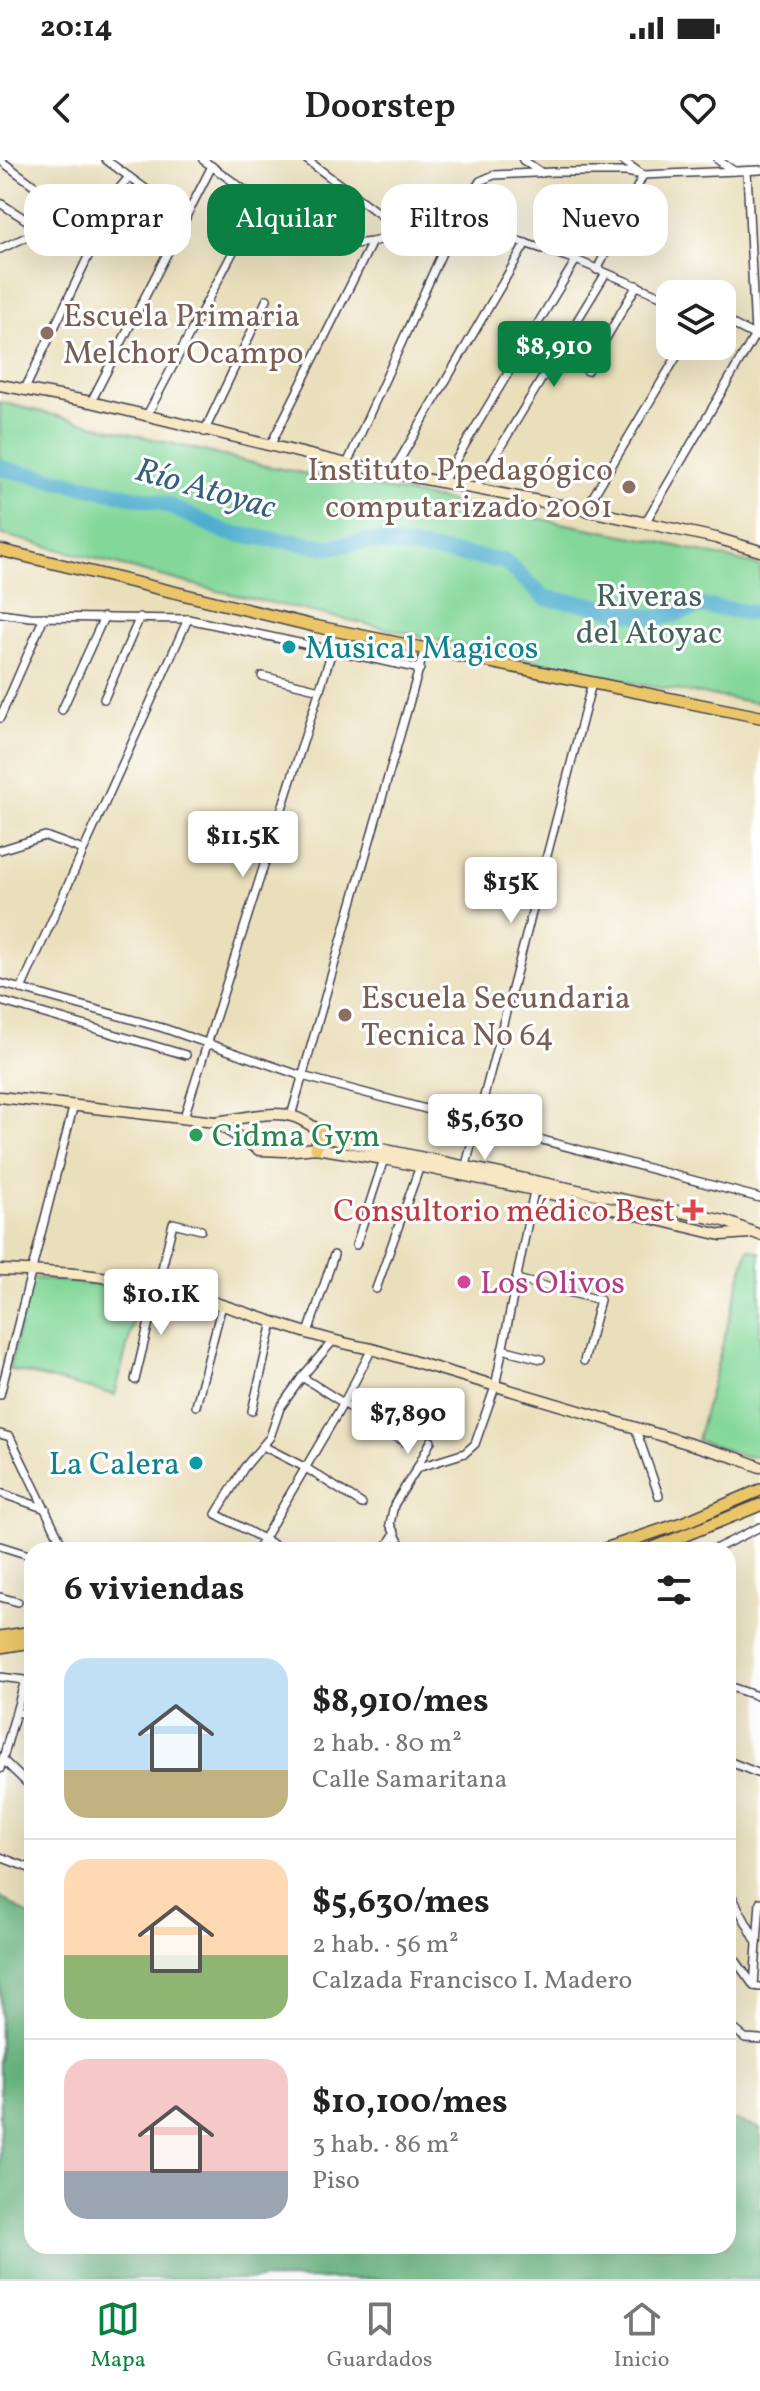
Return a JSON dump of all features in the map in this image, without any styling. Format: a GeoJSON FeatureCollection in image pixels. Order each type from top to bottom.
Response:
{"type":"FeatureCollection","features":[{"type":"Feature","properties":{"kind":"main road"},"geometry":{"type":"LineString","coordinates":[[0,385],[91,402],[204,432],[347,464],[585,510],[760,551]]}},
{"type":"Feature","properties":{"kind":"main road"},"geometry":{"type":"LineString","coordinates":[[0,550],[314,626],[760,717]]}},
{"type":"Feature","properties":{"kind":"main road"},"geometry":{"type":"LineString","coordinates":[[0,1097],[215,1122],[269,1114],[291,1116],[329,1138],[535,1185],[721,1235],[755,1234]]}},
{"type":"Feature","properties":{"kind":"main road"},"geometry":{"type":"LineString","coordinates":[[215,1122],[259,1150],[316,1148],[420,1166],[465,1170]]}},
{"type":"Feature","properties":{"kind":"main road"},"geometry":{"type":"LineString","coordinates":[[316,1148],[320,1132]]}},
{"type":"Feature","properties":{"kind":"main road"},"geometry":{"type":"LineString","coordinates":[[0,1270],[122,1280],[157,1286],[332,1342],[372,1349],[760,1467]]}},
{"type":"Feature","properties":{"kind":"main road"},"geometry":{"type":"LineString","coordinates":[[626,1542],[685,1522],[760,1490]]}},
{"type":"Feature","properties":{"kind":"main road"},"geometry":{"type":"LineString","coordinates":[[668,1542],[760,1505]]}},
{"type":"Feature","properties":{"kind":"main road"},"geometry":{"type":"LineString","coordinates":[[0,1637],[24,1633]]}},
{"type":"Feature","properties":{"kind":"main road"},"geometry":{"type":"LineString","coordinates":[[0,1647],[24,1643]]}},
{"type":"Feature","properties":{"kind":"street"},"geometry":{"type":"LineString","coordinates":[[0,160],[32,184]]}},
{"type":"Feature","properties":{"kind":"street"},"geometry":{"type":"LineString","coordinates":[[106,160],[139,184]]}},
{"type":"Feature","properties":{"kind":"street"},"geometry":{"type":"LineString","coordinates":[[203,160],[239,184]]}},
{"type":"Feature","properties":{"kind":"street"},"geometry":{"type":"LineString","coordinates":[[307,160],[381,215]]}},
{"type":"Feature","properties":{"kind":"street"},"geometry":{"type":"LineString","coordinates":[[523,160],[542,173]]}},
{"type":"Feature","properties":{"kind":"street"},"geometry":{"type":"LineString","coordinates":[[622,160],[643,175]]}},
{"type":"Feature","properties":{"kind":"street"},"geometry":{"type":"LineString","coordinates":[[718,160],[736,173]]}},
{"type":"Feature","properties":{"kind":"street"},"geometry":{"type":"LineString","coordinates":[[191,208],[212,166]]}},
{"type":"Feature","properties":{"kind":"street"},"geometry":{"type":"LineString","coordinates":[[478,184],[494,175],[626,172],[643,175],[760,170]]}},
{"type":"Feature","properties":{"kind":"street"},"geometry":{"type":"LineString","coordinates":[[645,523],[758,337],[747,171]]}},
{"type":"Feature","properties":{"kind":"street"},"geometry":{"type":"LineString","coordinates":[[475,489],[602,272],[643,175]]}},
{"type":"Feature","properties":{"kind":"street"},"geometry":{"type":"LineString","coordinates":[[123,184],[129,177]]}},
{"type":"Feature","properties":{"kind":"street"},"geometry":{"type":"LineString","coordinates":[[0,203],[24,218]]}},
{"type":"Feature","properties":{"kind":"street"},"geometry":{"type":"LineString","coordinates":[[0,249],[24,238]]}},
{"type":"Feature","properties":{"kind":"street"},"geometry":{"type":"LineString","coordinates":[[365,243],[381,240]]}},
{"type":"Feature","properties":{"kind":"street"},"geometry":{"type":"LineString","coordinates":[[517,240],[576,260],[656,294]]}},
{"type":"Feature","properties":{"kind":"street"},"geometry":{"type":"LineString","coordinates":[[270,446],[372,242]]}},
{"type":"Feature","properties":{"kind":"street"},"geometry":{"type":"LineString","coordinates":[[392,473],[526,243]]}},
{"type":"Feature","properties":{"kind":"street"},"geometry":{"type":"LineString","coordinates":[[24,391],[88,256]]}},
{"type":"Feature","properties":{"kind":"street"},"geometry":{"type":"LineString","coordinates":[[91,402],[166,256]]}},
{"type":"Feature","properties":{"kind":"street"},"geometry":{"type":"LineString","coordinates":[[146,417],[231,256]]}},
{"type":"Feature","properties":{"kind":"street"},"geometry":{"type":"LineString","coordinates":[[347,464],[441,256]]}},
{"type":"Feature","properties":{"kind":"street"},"geometry":{"type":"LineString","coordinates":[[442,483],[576,260]]}},
{"type":"Feature","properties":{"kind":"street"},"geometry":{"type":"LineString","coordinates":[[587,371],[637,285]]}},
{"type":"Feature","properties":{"kind":"street"},"geometry":{"type":"LineString","coordinates":[[204,432],[267,299]]}},
{"type":"Feature","properties":{"kind":"street"},"geometry":{"type":"LineString","coordinates":[[736,326],[758,337]]}},
{"type":"Feature","properties":{"kind":"street"},"geometry":{"type":"LineString","coordinates":[[585,510],[675,360]]}},
{"type":"Feature","properties":{"kind":"street"},"geometry":{"type":"LineString","coordinates":[[0,613],[44,617],[188,619],[420,669]]}},
{"type":"Feature","properties":{"kind":"street"},"geometry":{"type":"LineString","coordinates":[[0,718],[44,617]]}},
{"type":"Feature","properties":{"kind":"street"},"geometry":{"type":"LineString","coordinates":[[62,710],[104,617]]}},
{"type":"Feature","properties":{"kind":"street"},"geometry":{"type":"LineString","coordinates":[[104,699],[140,617]]}},
{"type":"Feature","properties":{"kind":"street"},"geometry":{"type":"LineString","coordinates":[[21,989],[188,619]]}},
{"type":"Feature","properties":{"kind":"street"},"geometry":{"type":"LineString","coordinates":[[291,1116],[425,648]]}},
{"type":"Feature","properties":{"kind":"street"},"geometry":{"type":"LineString","coordinates":[[184,1117],[332,651]]}},
{"type":"Feature","properties":{"kind":"street"},"geometry":{"type":"LineString","coordinates":[[262,676],[320,690]]}},
{"type":"Feature","properties":{"kind":"street"},"geometry":{"type":"LineString","coordinates":[[465,1170],[592,683]]}},
{"type":"Feature","properties":{"kind":"street"},"geometry":{"type":"LineString","coordinates":[[0,850],[45,836],[83,850]]}},
{"type":"Feature","properties":{"kind":"street"},"geometry":{"type":"LineString","coordinates":[[0,983],[163,1028],[302,1076],[760,1198]]}},
{"type":"Feature","properties":{"kind":"street"},"geometry":{"type":"LineString","coordinates":[[0,1001],[186,1055]]}},
{"type":"Feature","properties":{"kind":"street"},"geometry":{"type":"LineString","coordinates":[[0,1395],[74,1104]]}},
{"type":"Feature","properties":{"kind":"street"},"geometry":{"type":"LineString","coordinates":[[356,1245],[384,1159]]}},
{"type":"Feature","properties":{"kind":"street"},"geometry":{"type":"LineString","coordinates":[[376,1289],[420,1166]]}},
{"type":"Feature","properties":{"kind":"street"},"geometry":{"type":"LineString","coordinates":[[417,1468],[465,1453],[475,1444],[495,1387],[535,1185]]}},
{"type":"Feature","properties":{"kind":"street"},"geometry":{"type":"LineString","coordinates":[[135,1380],[173,1223],[201,1230]]}},
{"type":"Feature","properties":{"kind":"street"},"geometry":{"type":"LineString","coordinates":[[308,1333],[334,1255]]}},
{"type":"Feature","properties":{"kind":"street"},"geometry":{"type":"LineString","coordinates":[[516,1279],[600,1300]]}},
{"type":"Feature","properties":{"kind":"street"},"geometry":{"type":"LineString","coordinates":[[584,1361],[603,1289]]}},
{"type":"Feature","properties":{"kind":"street"},"geometry":{"type":"LineString","coordinates":[[196,1406],[222,1305]]}},
{"type":"Feature","properties":{"kind":"street"},"geometry":{"type":"LineString","coordinates":[[252,1411],[273,1322]]}},
{"type":"Feature","properties":{"kind":"street"},"geometry":{"type":"LineString","coordinates":[[269,1542],[216,1514],[244,1468],[270,1437],[280,1408],[332,1342]]}},
{"type":"Feature","properties":{"kind":"street"},"geometry":{"type":"LineString","coordinates":[[262,1542],[372,1349]]}},
{"type":"Feature","properties":{"kind":"street"},"geometry":{"type":"LineString","coordinates":[[502,1349],[541,1359]]}},
{"type":"Feature","properties":{"kind":"street"},"geometry":{"type":"LineString","coordinates":[[302,1377],[405,1442]]}},
{"type":"Feature","properties":{"kind":"street"},"geometry":{"type":"LineString","coordinates":[[635,1427],[659,1496]]}},
{"type":"Feature","properties":{"kind":"street"},"geometry":{"type":"LineString","coordinates":[[0,1434],[10,1437],[60,1542]]}},
{"type":"Feature","properties":{"kind":"street"},"geometry":{"type":"LineString","coordinates":[[399,1542],[390,1524],[394,1505],[431,1441]]}},
{"type":"Feature","properties":{"kind":"street"},"geometry":{"type":"LineString","coordinates":[[263,1446],[306,1468],[362,1504]]}},
{"type":"Feature","properties":{"kind":"street"},"geometry":{"type":"LineString","coordinates":[[0,1493],[46,1509]]}},
{"type":"Feature","properties":{"kind":"street"},"geometry":{"type":"LineString","coordinates":[[728,1542],[760,1527]]}},
{"type":"Feature","properties":{"kind":"street"},"geometry":{"type":"LineString","coordinates":[[389,1542],[395,1533]]}},
{"type":"Feature","properties":{"kind":"street"},"geometry":{"type":"LineString","coordinates":[[0,1546],[24,1554]]}},
{"type":"Feature","properties":{"kind":"street"},"geometry":{"type":"LineString","coordinates":[[0,1597],[18,1602]]}},
{"type":"Feature","properties":{"kind":"street"},"geometry":{"type":"LineString","coordinates":[[0,1677],[24,1680]]}},
{"type":"Feature","properties":{"kind":"street"},"geometry":{"type":"LineString","coordinates":[[24,1684],[17,1712],[4,1741],[1,1764],[24,1782]]}},
{"type":"Feature","properties":{"kind":"street"},"geometry":{"type":"LineString","coordinates":[[736,1689],[760,1697]]}},
{"type":"Feature","properties":{"kind":"street"},"geometry":{"type":"LineString","coordinates":[[17,1712],[24,1714]]}},
{"type":"Feature","properties":{"kind":"street"},"geometry":{"type":"LineString","coordinates":[[736,1764],[760,1774]]}},
{"type":"Feature","properties":{"kind":"street"},"geometry":{"type":"LineString","coordinates":[[0,1857],[24,1866]]}},
{"type":"Feature","properties":{"kind":"street"},"geometry":{"type":"LineString","coordinates":[[757,1987],[760,1902]]}},
{"type":"Feature","properties":{"kind":"street"},"geometry":{"type":"LineString","coordinates":[[736,1903],[759,1944]]}},
{"type":"Feature","properties":{"kind":"street"},"geometry":{"type":"LineString","coordinates":[[736,1960],[757,1987]]}},
{"type":"Feature","properties":{"kind":"street"},"geometry":{"type":"LineString","coordinates":[[736,2031],[745,2038],[760,2039]]}},
{"type":"Feature","properties":{"kind":"green space","name":"Riveras del Atoyac"},"geometry":{"type":"Polygon","coordinates":[[[0,402],[261,465],[655,541],[760,566],[760,703],[642,685],[222,592],[0,534],[0,402]]]}},
{"type":"Feature","properties":{"kind":"green space"},"geometry":{"type":"Polygon","coordinates":[[[748,1249],[760,1252],[760,1457],[745,1456],[697,1440],[748,1249]]]}},
{"type":"Feature","properties":{"kind":"green space"},"geometry":{"type":"Polygon","coordinates":[[[31,1278],[141,1290],[115,1395],[9,1369],[31,1278]]]}},
{"type":"Feature","properties":{"kind":"green space"},"geometry":{"type":"Polygon","coordinates":[[[0,1897],[24,1912],[24,2254],[736,2254],[736,2121],[760,2128],[760,2279],[0,2279],[0,1897]]]}},
{"type":"Feature","properties":{"kind":"waterway","name":"Río Atoyac"},"geometry":{"type":"LineString","coordinates":[[0,468],[163,503],[228,533],[329,547],[370,541],[504,561],[545,598],[658,619],[701,606],[760,614]]}},
{"type":"Feature","properties":{"kind":"place","name":"Escuela Primaria Melchor Ocampo"},"geometry":{"type":"Point","coordinates":[47,333]}},
{"type":"Feature","properties":{"kind":"place","name":"Instituto Ppedagógico computarizado 2001"},"geometry":{"type":"Point","coordinates":[629,487]}},
{"type":"Feature","properties":{"kind":"place","name":"Musical Magicos"},"geometry":{"type":"Point","coordinates":[289,647]}},
{"type":"Feature","properties":{"kind":"place","name":"Escuela Secundaria Tecnica No 64"},"geometry":{"type":"Point","coordinates":[345,1015]}},
{"type":"Feature","properties":{"kind":"place","name":"Cidma Gym"},"geometry":{"type":"Point","coordinates":[196,1135]}},
{"type":"Feature","properties":{"kind":"place","name":"Consultorio médico Best"},"geometry":{"type":"Point","coordinates":[693,1210]}},
{"type":"Feature","properties":{"kind":"place","name":"Los Olivos"},"geometry":{"type":"Point","coordinates":[464,1282]}},
{"type":"Feature","properties":{"kind":"place","name":"La Calera"},"geometry":{"type":"Point","coordinates":[196,1463]}}]}
